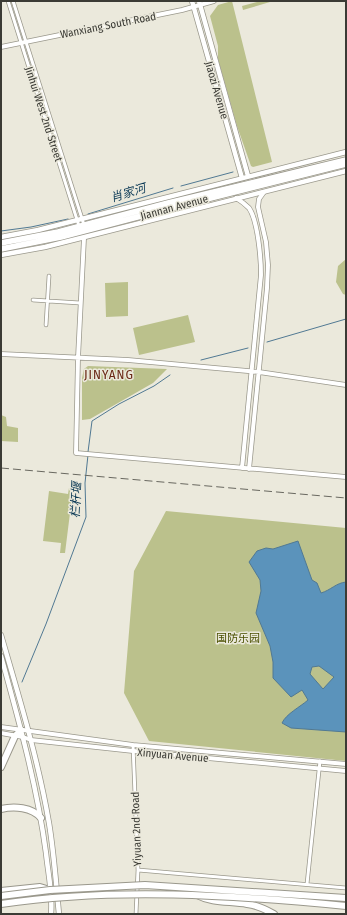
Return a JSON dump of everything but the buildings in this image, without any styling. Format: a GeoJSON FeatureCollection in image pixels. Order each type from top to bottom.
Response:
{"type":"FeatureCollection","features":[{"type":"Feature","properties":{"kind":"highway","name":"Jiannan Avenue"},"geometry":{"type":"LineString","coordinates":[[1,243],[59,234],[82,226],[168,203],[346,160]]}},
{"type":"Feature","properties":{"kind":"highway","name":"Jiannan Avenue"},"geometry":{"type":"LineString","coordinates":[[1,249],[346,164]]}},
{"type":"Feature","properties":{"kind":"highway"},"geometry":{"type":"LineString","coordinates":[[1,767],[15,736],[22,733]]}},
{"type":"Feature","properties":{"kind":"highway"},"geometry":{"type":"LineString","coordinates":[[1,810],[12,808],[27,810],[36,813],[41,818]]}},
{"type":"Feature","properties":{"kind":"highway"},"geometry":{"type":"LineString","coordinates":[[1,896],[50,890],[145,886],[346,898]]}},
{"type":"Feature","properties":{"kind":"highway"},"geometry":{"type":"LineString","coordinates":[[1,891],[40,887],[50,890]]}},
{"type":"Feature","properties":{"kind":"highway"},"geometry":{"type":"LineString","coordinates":[[1,904],[95,895],[195,894],[346,906]]}},
{"type":"Feature","properties":{"kind":"highway"},"geometry":{"type":"LineString","coordinates":[[195,894],[206,900],[247,904],[259,907],[274,914]]}},
{"type":"Feature","properties":{"kind":"main road","name":"Jiaozi Avenue"},"geometry":{"type":"LineString","coordinates":[[192,1],[242,178]]}},
{"type":"Feature","properties":{"kind":"main road","name":"Jiaozi Avenue"},"geometry":{"type":"LineString","coordinates":[[200,3],[248,176]]}},
{"type":"Feature","properties":{"kind":"main road"},"geometry":{"type":"LineString","coordinates":[[1,237],[38,230],[346,152]]}},
{"type":"Feature","properties":{"kind":"main road"},"geometry":{"type":"LineString","coordinates":[[1,255],[45,248],[346,171]]}},
{"type":"Feature","properties":{"kind":"main road"},"geometry":{"type":"LineString","coordinates":[[168,203],[179,194]]}},
{"type":"Feature","properties":{"kind":"main road"},"geometry":{"type":"LineString","coordinates":[[187,204],[202,207]]}},
{"type":"Feature","properties":{"kind":"main road"},"geometry":{"type":"LineString","coordinates":[[38,230],[59,234]]}},
{"type":"Feature","properties":{"kind":"main road"},"geometry":{"type":"LineString","coordinates":[[45,248],[59,234]]}},
{"type":"Feature","properties":{"kind":"main road"},"geometry":{"type":"LineString","coordinates":[[1,635],[32,740],[50,825],[59,914]]}},
{"type":"Feature","properties":{"kind":"main road"},"geometry":{"type":"LineString","coordinates":[[1,656],[22,733],[41,818],[49,877],[51,914]]}},
{"type":"Feature","properties":{"kind":"street","name":"Jinhui West 2nd Street"},"geometry":{"type":"LineString","coordinates":[[8,1],[82,226]]}},
{"type":"Feature","properties":{"kind":"street","name":"Jinhui West 2nd Street"},"geometry":{"type":"LineString","coordinates":[[13,1],[23,43]]}},
{"type":"Feature","properties":{"kind":"street","name":"Wanxiang South Road"},"geometry":{"type":"LineString","coordinates":[[1,47],[194,7],[200,3],[214,1]]}},
{"type":"Feature","properties":{"kind":"street"},"geometry":{"type":"LineString","coordinates":[[249,469],[267,288],[268,265],[266,242],[258,207],[259,199],[264,192]]}},
{"type":"Feature","properties":{"kind":"street"},"geometry":{"type":"LineString","coordinates":[[236,198],[245,204],[252,213],[261,257],[261,284],[242,468]]}},
{"type":"Feature","properties":{"kind":"street"},"geometry":{"type":"LineString","coordinates":[[84,238],[80,303],[76,453],[346,478]]}},
{"type":"Feature","properties":{"kind":"street"},"geometry":{"type":"LineString","coordinates":[[46,325],[49,276]]}},
{"type":"Feature","properties":{"kind":"street"},"geometry":{"type":"LineString","coordinates":[[33,300],[80,303]]}},
{"type":"Feature","properties":{"kind":"street"},"geometry":{"type":"LineString","coordinates":[[1,354],[128,360],[259,372],[346,385]]}},
{"type":"Feature","properties":{"kind":"street","name":"Xinyuan Avenue"},"geometry":{"type":"LineString","coordinates":[[1,727],[22,733],[32,740],[346,771]]}},
{"type":"Feature","properties":{"kind":"street","name":"Xinyuan Avenue"},"geometry":{"type":"LineString","coordinates":[[22,733],[29,731],[133,745],[346,764]]}},
{"type":"Feature","properties":{"kind":"street"},"geometry":{"type":"LineString","coordinates":[[1,734],[15,736]]}},
{"type":"Feature","properties":{"kind":"street","name":"Yiyuan 2nd Road"},"geometry":{"type":"LineString","coordinates":[[133,745],[138,870],[136,914]]}},
{"type":"Feature","properties":{"kind":"street"},"geometry":{"type":"LineString","coordinates":[[307,884],[320,761]]}},
{"type":"Feature","properties":{"kind":"street"},"geometry":{"type":"LineString","coordinates":[[138,870],[346,888]]}},
{"type":"Feature","properties":{"kind":"green space"},"geometry":{"type":"Polygon","coordinates":[[[232,1],[272,162],[253,167],[251,166],[237,126],[218,59],[218,46],[210,16],[218,5],[232,1]]]}},
{"type":"Feature","properties":{"kind":"green space"},"geometry":{"type":"Polygon","coordinates":[[[261,1],[270,2],[243,10],[242,6],[261,1]]]}},
{"type":"Feature","properties":{"kind":"green space"},"geometry":{"type":"Polygon","coordinates":[[[346,259],[346,295],[343,294],[336,282],[338,266],[346,259]]]}},
{"type":"Feature","properties":{"kind":"green space"},"geometry":{"type":"Polygon","coordinates":[[[128,282],[128,316],[106,317],[105,283],[128,282]]]}},
{"type":"Feature","properties":{"kind":"green space"},"geometry":{"type":"Polygon","coordinates":[[[188,315],[195,342],[139,355],[133,328],[188,315]]]}},
{"type":"Feature","properties":{"kind":"green space"},"geometry":{"type":"Polygon","coordinates":[[[88,366],[167,369],[153,383],[90,419],[82,420],[82,378],[84,369],[88,366]]]}},
{"type":"Feature","properties":{"kind":"green space"},"geometry":{"type":"Polygon","coordinates":[[[1,415],[6,417],[7,426],[18,428],[18,442],[1,441],[1,415]]]}},
{"type":"Feature","properties":{"kind":"green space"},"geometry":{"type":"Polygon","coordinates":[[[69,488],[73,489],[65,553],[60,553],[61,543],[43,541],[49,491],[68,494],[69,488]]]}},
{"type":"Feature","properties":{"kind":"green space","name":"国防乐园"},"geometry":{"type":"Polygon","coordinates":[[[166,511],[346,528],[346,761],[149,741],[124,693],[134,571],[166,511]]]}},
{"type":"Feature","properties":{"kind":"water"},"geometry":{"type":"Polygon","coordinates":[[[298,541],[312,580],[317,583],[321,593],[346,582],[346,732],[291,728],[282,723],[290,714],[308,700],[302,690],[291,697],[273,678],[273,662],[270,646],[256,613],[261,591],[260,580],[249,562],[257,551],[266,548],[273,549],[298,541]],[[319,666],[312,667],[310,674],[323,689],[334,677],[319,666]]]}},
{"type":"Feature","properties":{"kind":"waterway","name":"肖家河"},"geometry":{"type":"LineString","coordinates":[[181,186],[233,172]]}},
{"type":"Feature","properties":{"kind":"waterway","name":"肖家河"},"geometry":{"type":"LineString","coordinates":[[88,214],[173,188]]}},
{"type":"Feature","properties":{"kind":"waterway","name":"肖家河"},"geometry":{"type":"LineString","coordinates":[[1,231],[31,227],[68,219]]}},
{"type":"Feature","properties":{"kind":"waterway","name":"栏杆堰"},"geometry":{"type":"LineString","coordinates":[[267,342],[346,319]]}},
{"type":"Feature","properties":{"kind":"waterway","name":"栏杆堰"},"geometry":{"type":"LineString","coordinates":[[201,360],[248,348]]}},
{"type":"Feature","properties":{"kind":"waterway","name":"栏杆堰"},"geometry":{"type":"LineString","coordinates":[[88,452],[92,421],[119,404],[154,386],[170,375]]}},
{"type":"Feature","properties":{"kind":"waterway","name":"栏杆堰"},"geometry":{"type":"LineString","coordinates":[[22,682],[46,624],[86,517],[85,483],[88,455]]}},
{"type":"Feature","properties":{"kind":"railway"},"geometry":{"type":"LineString","coordinates":[[1,468],[346,498]]}},
{"type":"Feature","properties":{"kind":"district","name":"JINYANG"},"geometry":{"type":"Point","coordinates":[109,374]}}]}
